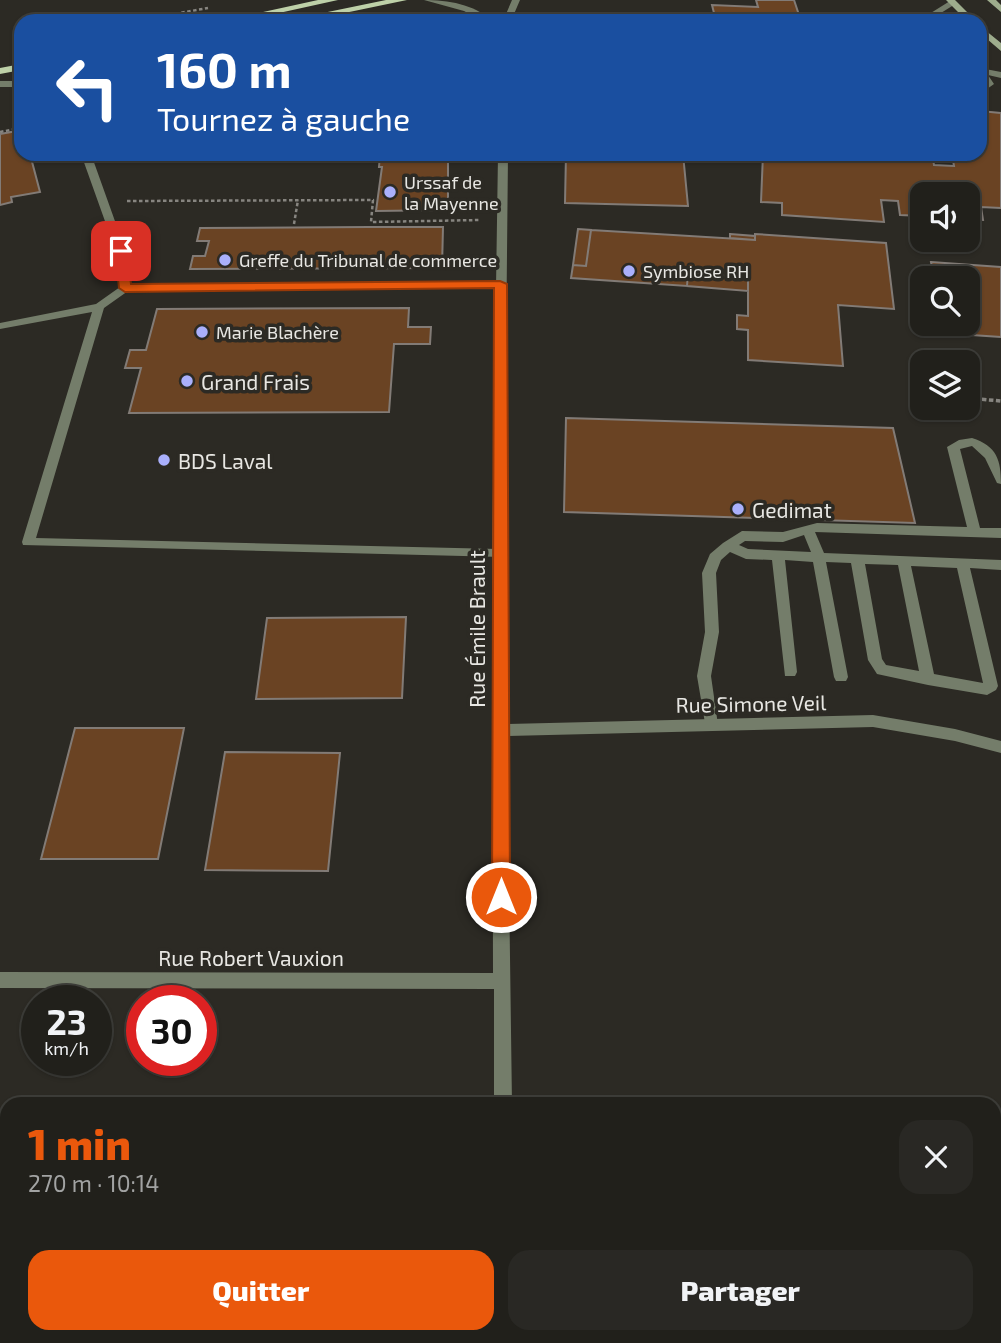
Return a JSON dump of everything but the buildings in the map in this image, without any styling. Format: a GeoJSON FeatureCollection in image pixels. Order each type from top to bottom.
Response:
{"type":"FeatureCollection","features":[{"type":"Feature","properties":{"kind":"main road"},"geometry":{"type":"LineString","coordinates":[[262,14],[333,0]]}},
{"type":"Feature","properties":{"kind":"main road"},"geometry":{"type":"LineString","coordinates":[[327,14],[402,0]]}},
{"type":"Feature","properties":{"kind":"main road"},"geometry":{"type":"LineString","coordinates":[[991,0],[1001,10]]}},
{"type":"Feature","properties":{"kind":"main road"},"geometry":{"type":"LineString","coordinates":[[951,1],[965,14]]}},
{"type":"Feature","properties":{"kind":"main road"},"geometry":{"type":"LineString","coordinates":[[987,35],[1001,48]]}},
{"type":"Feature","properties":{"kind":"street"},"geometry":{"type":"LineString","coordinates":[[428,0],[470,9],[478,14]]}},
{"type":"Feature","properties":{"kind":"street"},"geometry":{"type":"LineString","coordinates":[[933,14],[951,1]]}},
{"type":"Feature","properties":{"kind":"street"},"geometry":{"type":"LineString","coordinates":[[89,161],[121,251],[125,288]]}},
{"type":"Feature","properties":{"kind":"street","name":"Rue Émile Brault"},"geometry":{"type":"LineString","coordinates":[[503,161],[498,554],[503,1097]]}},
{"type":"Feature","properties":{"kind":"street"},"geometry":{"type":"LineString","coordinates":[[0,326],[99,307],[125,288],[500,284]]}},
{"type":"Feature","properties":{"kind":"street"},"geometry":{"type":"LineString","coordinates":[[99,307],[27,542],[498,554]]}},
{"type":"Feature","properties":{"kind":"street"},"geometry":{"type":"LineString","coordinates":[[975,533],[953,447],[960,443],[985,448],[991,453],[1001,481]]}},
{"type":"Feature","properties":{"kind":"street"},"geometry":{"type":"LineString","coordinates":[[711,725],[704,676],[712,632],[709,573],[715,557],[743,536],[783,537],[817,527],[1001,533]]}},
{"type":"Feature","properties":{"kind":"street"},"geometry":{"type":"LineString","coordinates":[[808,530],[819,557],[841,677]]}},
{"type":"Feature","properties":{"kind":"street"},"geometry":{"type":"LineString","coordinates":[[728,546],[746,554],[1001,565]]}},
{"type":"Feature","properties":{"kind":"street"},"geometry":{"type":"LineString","coordinates":[[778,555],[790,672]]}},
{"type":"Feature","properties":{"kind":"street"},"geometry":{"type":"LineString","coordinates":[[857,558],[875,660],[882,670],[982,690],[991,685],[962,563]]}},
{"type":"Feature","properties":{"kind":"street"},"geometry":{"type":"LineString","coordinates":[[903,560],[928,680]]}},
{"type":"Feature","properties":{"kind":"street","name":"Rue Simone Veil"},"geometry":{"type":"LineString","coordinates":[[499,730],[873,721],[955,735],[1001,747]]}},
{"type":"Feature","properties":{"kind":"street","name":"Rue Robert Vauxion"},"geometry":{"type":"LineString","coordinates":[[0,980],[502,981]]}},
{"type":"Feature","properties":{"kind":"path"},"geometry":{"type":"LineString","coordinates":[[174,14],[213,7]]}},
{"type":"Feature","properties":{"kind":"path"},"geometry":{"type":"LineString","coordinates":[[294,224],[299,200]]}},
{"type":"Feature","properties":{"kind":"path"},"geometry":{"type":"LineString","coordinates":[[122,209],[121,201],[373,200],[371,222],[502,220]]}},
{"type":"Feature","properties":{"kind":"path"},"geometry":{"type":"LineString","coordinates":[[980,399],[1001,401]]}},
{"type":"Feature","properties":{"kind":"place","name":"Urssaf de la Mayenne"},"geometry":{"type":"Point","coordinates":[390,192]}},
{"type":"Feature","properties":{"kind":"place","name":"Greffe du Tribunal de commerce"},"geometry":{"type":"Point","coordinates":[225,260]}},
{"type":"Feature","properties":{"kind":"place","name":"Symbiose RH"},"geometry":{"type":"Point","coordinates":[629,271]}},
{"type":"Feature","properties":{"kind":"place","name":"Marie Blachère"},"geometry":{"type":"Point","coordinates":[202,332]}},
{"type":"Feature","properties":{"kind":"place","name":"Grand Frais"},"geometry":{"type":"Point","coordinates":[187,381]}},
{"type":"Feature","properties":{"kind":"place","name":"BDS Laval"},"geometry":{"type":"Point","coordinates":[164,460]}},
{"type":"Feature","properties":{"kind":"place","name":"Gedimat"},"geometry":{"type":"Point","coordinates":[738,509]}},
{"type":"Feature","properties":{"kind":"route"},"geometry":{"type":"LineString","coordinates":[[121,251],[125,288],[500,284],[498,554],[501,897]]}}]}
